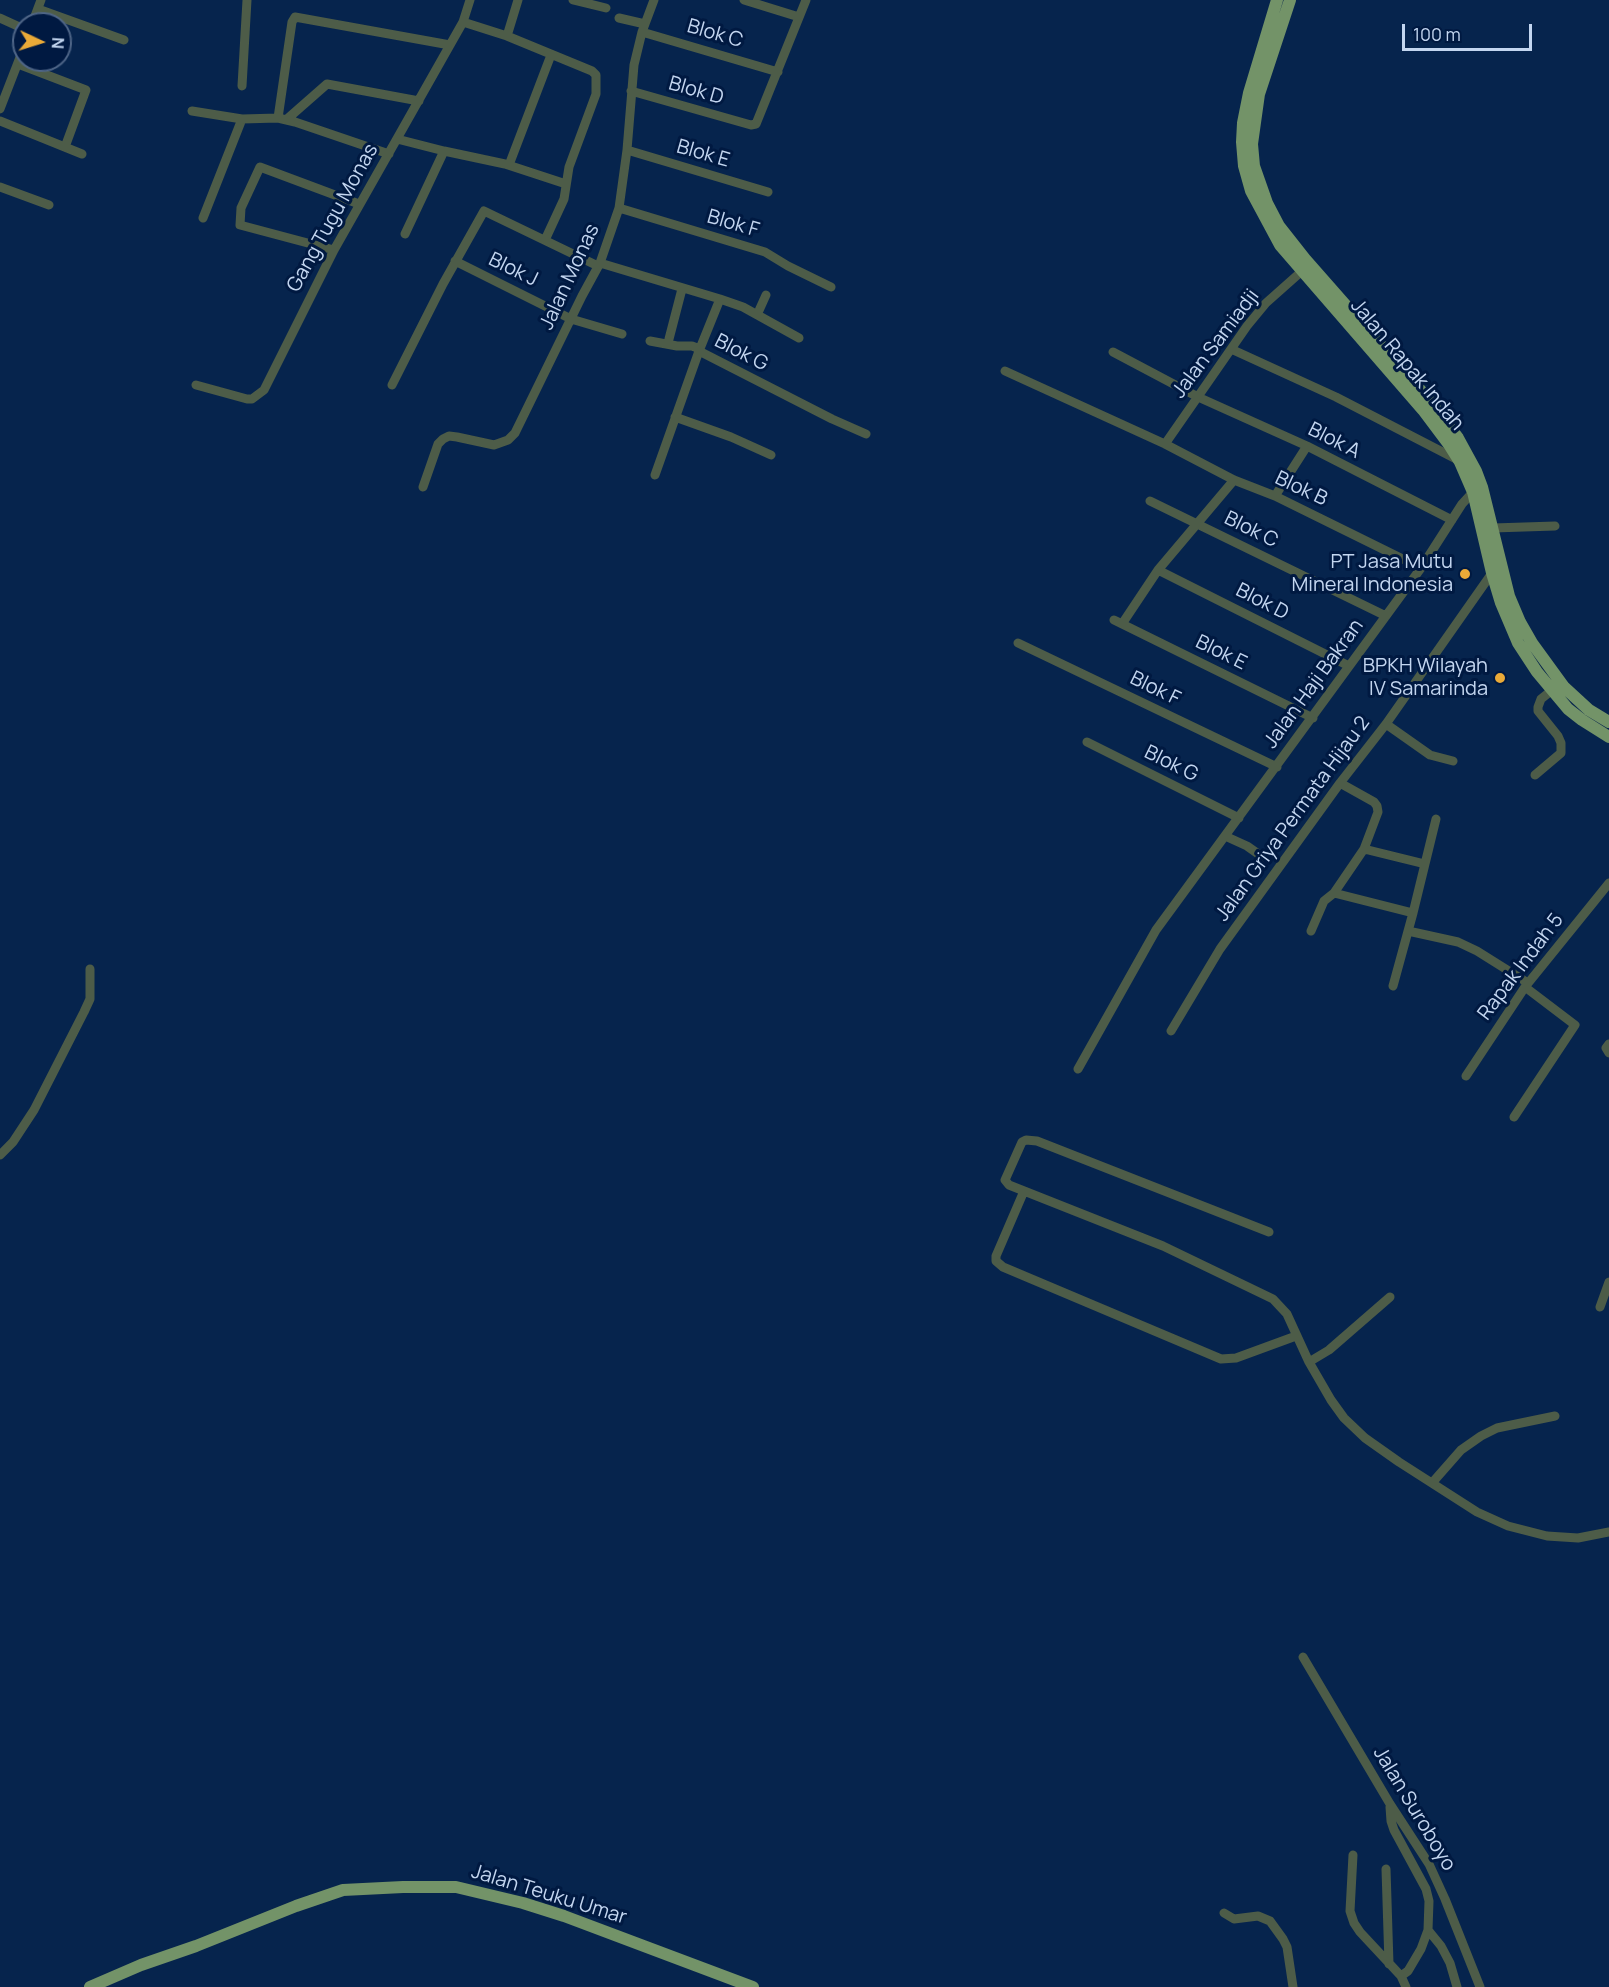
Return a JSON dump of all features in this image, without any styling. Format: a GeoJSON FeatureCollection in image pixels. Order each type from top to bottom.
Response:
{"type":"FeatureCollection","features":[{"type":"Feature","properties":{"kind":"main road","name":"Jalan Rapak Indah"},"geometry":{"type":"LineString","coordinates":[[1277,0],[1249,93],[1243,123],[1244,166],[1251,191],[1280,245],[1423,410],[1460,462],[1473,492],[1492,573],[1518,643],[1542,669],[1579,702],[1609,722]]}},
{"type":"Feature","properties":{"kind":"main road","name":"Jalan Rapak Indah"},"geometry":{"type":"LineString","coordinates":[[1290,0],[1259,94],[1254,123],[1252,144],[1254,166],[1260,186],[1279,226],[1305,259],[1430,400],[1458,438],[1476,471],[1493,528],[1504,578],[1516,613],[1532,643],[1551,691],[1582,720],[1609,737]]}},
{"type":"Feature","properties":{"kind":"main road","name":"Jalan Teuku Umar"},"geometry":{"type":"LineString","coordinates":[[90,1987],[141,1965],[343,1890],[404,1887],[456,1887],[523,1903],[564,1916],[753,1987]]}},
{"type":"Feature","properties":{"kind":"street"},"geometry":{"type":"LineString","coordinates":[[242,86],[247,0]]}},
{"type":"Feature","properties":{"kind":"street","name":"Gang Tugu Monas"},"geometry":{"type":"LineString","coordinates":[[196,386],[247,399],[252,399],[264,390],[334,249],[463,22],[470,0]]}},
{"type":"Feature","properties":{"kind":"street"},"geometry":{"type":"LineString","coordinates":[[507,36],[518,0]]}},
{"type":"Feature","properties":{"kind":"street"},"geometry":{"type":"LineString","coordinates":[[574,0],[606,8]]}},
{"type":"Feature","properties":{"kind":"street","name":"Jalan Monas"},"geometry":{"type":"LineString","coordinates":[[423,487],[438,444],[443,439],[449,436],[494,445],[502,444],[515,433],[599,265],[619,208],[627,150],[635,56],[654,0]]}},
{"type":"Feature","properties":{"kind":"street"},"geometry":{"type":"LineString","coordinates":[[744,0],[799,17]]}},
{"type":"Feature","properties":{"kind":"street"},"geometry":{"type":"LineString","coordinates":[[778,72],[806,0]]}},
{"type":"Feature","properties":{"kind":"street"},"geometry":{"type":"LineString","coordinates":[[40,4],[124,40]]}},
{"type":"Feature","properties":{"kind":"street"},"geometry":{"type":"LineString","coordinates":[[282,119],[293,18],[298,17],[450,45]]}},
{"type":"Feature","properties":{"kind":"street","name":"Blok C"},"geometry":{"type":"LineString","coordinates":[[619,18],[778,72]]}},
{"type":"Feature","properties":{"kind":"street"},"geometry":{"type":"LineString","coordinates":[[463,22],[507,36],[592,71],[596,75],[597,87],[587,122],[569,167],[564,199],[545,240]]}},
{"type":"Feature","properties":{"kind":"street"},"geometry":{"type":"LineString","coordinates":[[509,165],[551,55]]}},
{"type":"Feature","properties":{"kind":"street"},"geometry":{"type":"LineString","coordinates":[[0,110],[15,72]]}},
{"type":"Feature","properties":{"kind":"street"},"geometry":{"type":"LineString","coordinates":[[39,72],[86,90],[65,147]]}},
{"type":"Feature","properties":{"kind":"street","name":"Blok D"},"geometry":{"type":"LineString","coordinates":[[631,91],[751,125],[757,122],[778,72]]}},
{"type":"Feature","properties":{"kind":"street"},"geometry":{"type":"LineString","coordinates":[[0,81],[10,86]]}},
{"type":"Feature","properties":{"kind":"street"},"geometry":{"type":"LineString","coordinates":[[282,119],[327,84],[419,101]]}},
{"type":"Feature","properties":{"kind":"street"},"geometry":{"type":"LineString","coordinates":[[192,111],[242,119],[282,119],[389,154]]}},
{"type":"Feature","properties":{"kind":"street"},"geometry":{"type":"LineString","coordinates":[[203,218],[242,119]]}},
{"type":"Feature","properties":{"kind":"street"},"geometry":{"type":"LineString","coordinates":[[0,121],[82,154]]}},
{"type":"Feature","properties":{"kind":"street"},"geometry":{"type":"LineString","coordinates":[[398,139],[509,165],[566,184]]}},
{"type":"Feature","properties":{"kind":"street","name":"Blok E"},"geometry":{"type":"LineString","coordinates":[[627,150],[768,192]]}},
{"type":"Feature","properties":{"kind":"street"},"geometry":{"type":"LineString","coordinates":[[405,234],[444,151]]}},
{"type":"Feature","properties":{"kind":"street"},"geometry":{"type":"LineString","coordinates":[[334,249],[240,225],[241,208],[260,167],[359,204]]}},
{"type":"Feature","properties":{"kind":"street"},"geometry":{"type":"LineString","coordinates":[[0,188],[49,205]]}},
{"type":"Feature","properties":{"kind":"street","name":"Blok F"},"geometry":{"type":"LineString","coordinates":[[619,208],[765,252],[831,287]]}},
{"type":"Feature","properties":{"kind":"street"},"geometry":{"type":"LineString","coordinates":[[392,385],[455,261],[484,211],[599,265],[743,307],[799,338]]}},
{"type":"Feature","properties":{"kind":"street","name":"Blok J"},"geometry":{"type":"LineString","coordinates":[[455,261],[571,319],[622,334]]}},
{"type":"Feature","properties":{"kind":"street","name":"Jalan Samiadji"},"geometry":{"type":"LineString","coordinates":[[1166,444],[1231,349],[1266,303],[1302,271]]}},
{"type":"Feature","properties":{"kind":"street"},"geometry":{"type":"LineString","coordinates":[[669,339],[682,289]]}},
{"type":"Feature","properties":{"kind":"street"},"geometry":{"type":"LineString","coordinates":[[757,315],[766,295]]}},
{"type":"Feature","properties":{"kind":"street","name":"Blok G"},"geometry":{"type":"LineString","coordinates":[[720,299],[699,350],[832,419],[867,434]]}},
{"type":"Feature","properties":{"kind":"street"},"geometry":{"type":"LineString","coordinates":[[650,341],[692,346],[699,350],[655,475]]}},
{"type":"Feature","properties":{"kind":"street"},"geometry":{"type":"LineString","coordinates":[[1231,349],[1336,397],[1460,462]]}},
{"type":"Feature","properties":{"kind":"street","name":"Blok A"},"geometry":{"type":"LineString","coordinates":[[1113,352],[1198,397],[1307,446],[1452,520]]}},
{"type":"Feature","properties":{"kind":"street","name":"Blok B"},"geometry":{"type":"LineString","coordinates":[[1005,370],[1166,444],[1234,480],[1275,496],[1421,568]]}},
{"type":"Feature","properties":{"kind":"street"},"geometry":{"type":"LineString","coordinates":[[675,417],[731,436],[771,455]]}},
{"type":"Feature","properties":{"kind":"street"},"geometry":{"type":"LineString","coordinates":[[1275,496],[1307,446]]}},
{"type":"Feature","properties":{"kind":"street"},"geometry":{"type":"LineString","coordinates":[[1158,570],[1234,480]]}},
{"type":"Feature","properties":{"kind":"street","name":"Jalan Haji Bakran"},"geometry":{"type":"LineString","coordinates":[[1078,1069],[1156,930],[1313,718],[1421,568],[1462,504],[1473,492]]}},
{"type":"Feature","properties":{"kind":"street","name":"Blok C"},"geometry":{"type":"LineString","coordinates":[[1150,501],[1386,616]]}},
{"type":"Feature","properties":{"kind":"street"},"geometry":{"type":"LineString","coordinates":[[1493,528],[1555,526]]}},
{"type":"Feature","properties":{"kind":"street","name":"Blok D"},"geometry":{"type":"LineString","coordinates":[[1158,570],[1349,666]]}},
{"type":"Feature","properties":{"kind":"street","name":"Blok E"},"geometry":{"type":"LineString","coordinates":[[1158,570],[1118,622],[1313,718]]}},
{"type":"Feature","properties":{"kind":"street","name":"Jalan Griya Permata Hijau 2"},"geometry":{"type":"LineString","coordinates":[[1171,1031],[1220,949],[1340,783],[1386,724],[1492,573]]}},
{"type":"Feature","properties":{"kind":"street","name":"Blok F"},"geometry":{"type":"LineString","coordinates":[[1018,643],[1277,767]]}},
{"type":"Feature","properties":{"kind":"street"},"geometry":{"type":"LineString","coordinates":[[1535,776],[1561,753],[1558,736],[1538,711],[1541,699],[1551,691]]}},
{"type":"Feature","properties":{"kind":"street"},"geometry":{"type":"LineString","coordinates":[[1386,724],[1430,755],[1453,761]]}},
{"type":"Feature","properties":{"kind":"street","name":"Blok G"},"geometry":{"type":"LineString","coordinates":[[1087,742],[1239,818]]}},
{"type":"Feature","properties":{"kind":"street"},"geometry":{"type":"LineString","coordinates":[[1311,931],[1324,901],[1334,893],[1364,849],[1378,812],[1374,802],[1340,783]]}},
{"type":"Feature","properties":{"kind":"street"},"geometry":{"type":"LineString","coordinates":[[1393,986],[1437,819]]}},
{"type":"Feature","properties":{"kind":"street"},"geometry":{"type":"LineString","coordinates":[[1225,836],[1247,846],[1264,858]]}},
{"type":"Feature","properties":{"kind":"street"},"geometry":{"type":"LineString","coordinates":[[1364,849],[1425,864]]}},
{"type":"Feature","properties":{"kind":"street","name":"Rapak Indah 5"},"geometry":{"type":"LineString","coordinates":[[1466,1076],[1527,985],[1609,883]]}},
{"type":"Feature","properties":{"kind":"street"},"geometry":{"type":"LineString","coordinates":[[1334,893],[1413,913]]}},
{"type":"Feature","properties":{"kind":"street"},"geometry":{"type":"LineString","coordinates":[[1408,931],[1458,942],[1477,951],[1527,985],[1575,1024],[1514,1117]]}},
{"type":"Feature","properties":{"kind":"street"},"geometry":{"type":"LineString","coordinates":[[0,1155],[34,1110],[84,1012],[90,999],[90,969]]}},
{"type":"Feature","properties":{"kind":"street"},"geometry":{"type":"LineString","coordinates":[[1609,1044],[1606,1048],[1609,1053]]}},
{"type":"Feature","properties":{"kind":"street"},"geometry":{"type":"LineString","coordinates":[[1269,1232],[1031,1140],[1022,1142],[1005,1180],[1009,1185],[1163,1245],[1264,1294],[1282,1307],[1287,1314],[1309,1362],[1331,1400],[1354,1428],[1399,1462],[1477,1512],[1525,1532],[1546,1536],[1578,1538],[1609,1532]]}},
{"type":"Feature","properties":{"kind":"street"},"geometry":{"type":"LineString","coordinates":[[1024,1191],[996,1256],[996,1261],[1003,1267],[1221,1359],[1236,1358],[1296,1336]]}},
{"type":"Feature","properties":{"kind":"street"},"geometry":{"type":"LineString","coordinates":[[1600,1307],[1609,1282]]}},
{"type":"Feature","properties":{"kind":"street"},"geometry":{"type":"LineString","coordinates":[[1309,1362],[1329,1350],[1390,1297]]}},
{"type":"Feature","properties":{"kind":"street"},"geometry":{"type":"LineString","coordinates":[[1432,1483],[1461,1450],[1481,1436],[1497,1428],[1555,1416]]}},
{"type":"Feature","properties":{"kind":"street","name":"Jalan Suroboyo"},"geometry":{"type":"LineString","coordinates":[[1303,1657],[1390,1804],[1429,1864],[1480,1987]]}},
{"type":"Feature","properties":{"kind":"street"},"geometry":{"type":"LineString","coordinates":[[1390,1804],[1394,1830],[1426,1888],[1429,1900],[1428,1930],[1421,1949],[1408,1971],[1401,1976]]}},
{"type":"Feature","properties":{"kind":"street"},"geometry":{"type":"LineString","coordinates":[[1353,1855],[1350,1911],[1360,1932],[1401,1976],[1406,1987]]}},
{"type":"Feature","properties":{"kind":"street"},"geometry":{"type":"LineString","coordinates":[[1386,1869],[1389,1964]]}},
{"type":"Feature","properties":{"kind":"street"},"geometry":{"type":"LineString","coordinates":[[1224,1913],[1234,1919],[1258,1916],[1270,1921],[1287,1947],[1293,1987]]}},
{"type":"Feature","properties":{"kind":"street"},"geometry":{"type":"LineString","coordinates":[[1428,1930],[1441,1946],[1450,1964],[1457,1987]]}},
{"type":"Feature","properties":{"kind":"place","name":"PT Jasa Mutu Mineral Indonesia"},"geometry":{"type":"Point","coordinates":[1465,574]}},
{"type":"Feature","properties":{"kind":"place","name":"BPKH Wilayah IV Samarinda"},"geometry":{"type":"Point","coordinates":[1500,678]}}]}
